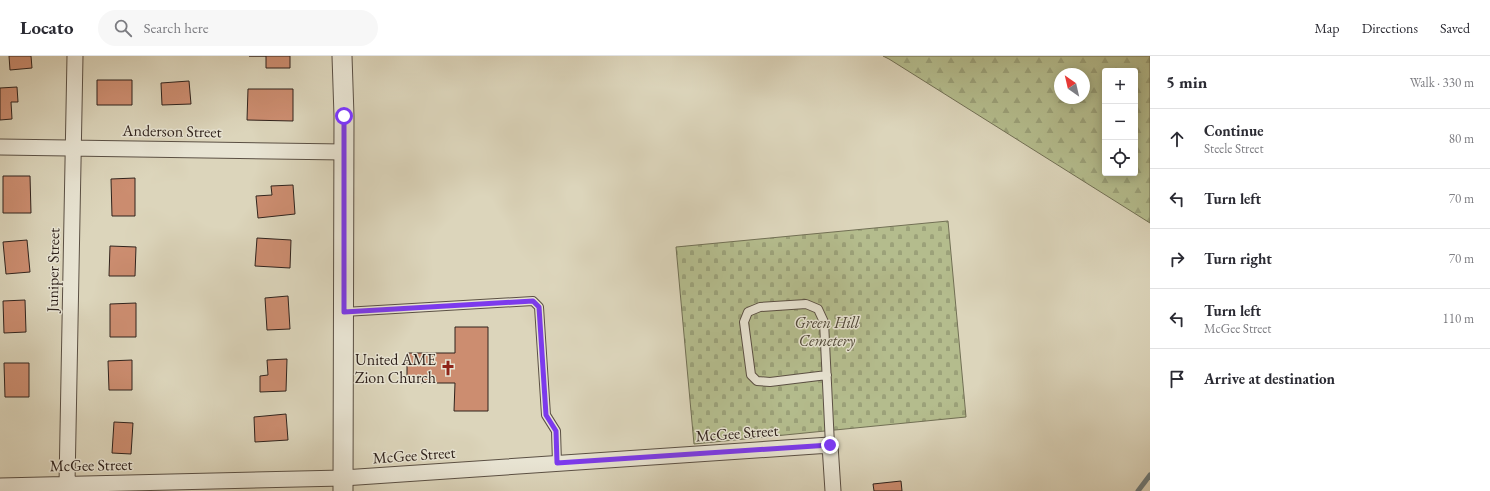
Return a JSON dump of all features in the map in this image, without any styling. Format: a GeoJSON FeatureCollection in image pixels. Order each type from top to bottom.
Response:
{"type":"FeatureCollection","features":[{"type":"Feature","properties":{"kind":"street","name":"Juniper Street"},"geometry":{"type":"LineString","coordinates":[[67,484],[75,56]]}},
{"type":"Feature","properties":{"kind":"street"},"geometry":{"type":"LineString","coordinates":[[342,56],[344,152],[343,484]]}},
{"type":"Feature","properties":{"kind":"street","name":"Anderson Street"},"geometry":{"type":"LineString","coordinates":[[0,147],[344,152]]}},
{"type":"Feature","properties":{"kind":"street"},"geometry":{"type":"LineString","coordinates":[[830,445],[833,491]]}},
{"type":"Feature","properties":{"kind":"street","name":"McGee Street"},"geometry":{"type":"LineString","coordinates":[[0,486],[67,484],[343,484],[557,463],[830,445]]}},
{"type":"Feature","properties":{"kind":"lane"},"geometry":{"type":"LineString","coordinates":[[344,312],[533,301],[539,307],[546,415],[556,431],[557,463]]}},
{"type":"Feature","properties":{"kind":"lane"},"geometry":{"type":"LineString","coordinates":[[826,375],[770,382],[757,381],[751,375],[744,322],[748,312],[760,307],[806,304],[818,309],[824,322],[830,445]]}},
{"type":"Feature","properties":{"kind":"green space"},"geometry":{"type":"Polygon","coordinates":[[[883,56],[1150,56],[1150,223],[889,59],[883,56]]]}},
{"type":"Feature","properties":{"kind":"green space","name":"Green Hill Cemetery"},"geometry":{"type":"Polygon","coordinates":[[[948,221],[966,417],[694,444],[676,247],[948,221]]]}},
{"type":"Feature","properties":{"kind":"building"},"geometry":{"type":"Polygon","coordinates":[[[9,56],[31,56],[32,68],[10,70],[9,56]]]}},
{"type":"Feature","properties":{"kind":"building"},"geometry":{"type":"Polygon","coordinates":[[[266,56],[290,56],[290,68],[266,68],[266,56]]]}},
{"type":"Feature","properties":{"kind":"building"},"geometry":{"type":"Polygon","coordinates":[[[97,80],[132,80],[132,105],[97,105],[97,80]]]}},
{"type":"Feature","properties":{"kind":"building"},"geometry":{"type":"Polygon","coordinates":[[[189,81],[191,104],[162,105],[161,83],[189,81]]]}},
{"type":"Feature","properties":{"kind":"building"},"geometry":{"type":"Polygon","coordinates":[[[17,87],[18,102],[11,102],[12,119],[0,120],[0,88],[17,87]]]}},
{"type":"Feature","properties":{"kind":"building"},"geometry":{"type":"Polygon","coordinates":[[[248,89],[293,89],[293,121],[247,120],[248,89]]]}},
{"type":"Feature","properties":{"kind":"building"},"geometry":{"type":"Polygon","coordinates":[[[3,176],[30,176],[31,213],[3,213],[3,176]]]}},
{"type":"Feature","properties":{"kind":"building"},"geometry":{"type":"Polygon","coordinates":[[[135,178],[135,216],[112,216],[111,179],[135,178]]]}},
{"type":"Feature","properties":{"kind":"building"},"geometry":{"type":"Polygon","coordinates":[[[293,185],[295,214],[258,218],[256,196],[272,195],[271,186],[293,185]]]}},
{"type":"Feature","properties":{"kind":"building"},"geometry":{"type":"Polygon","coordinates":[[[257,238],[291,240],[290,268],[255,266],[257,238]]]}},
{"type":"Feature","properties":{"kind":"building"},"geometry":{"type":"Polygon","coordinates":[[[27,240],[30,272],[6,274],[3,242],[27,240]]]}},
{"type":"Feature","properties":{"kind":"building"},"geometry":{"type":"Polygon","coordinates":[[[110,246],[136,247],[135,276],[109,276],[110,246]]]}},
{"type":"Feature","properties":{"kind":"building"},"geometry":{"type":"Polygon","coordinates":[[[288,296],[290,329],[267,330],[265,298],[288,296]]]}},
{"type":"Feature","properties":{"kind":"building"},"geometry":{"type":"Polygon","coordinates":[[[25,300],[26,332],[4,333],[3,301],[25,300]]]}},
{"type":"Feature","properties":{"kind":"building"},"geometry":{"type":"Polygon","coordinates":[[[136,303],[136,337],[110,337],[110,304],[136,303]]]}},
{"type":"Feature","properties":{"kind":"building","name":"United AME Zion Church"},"geometry":{"type":"Polygon","coordinates":[[[455,327],[488,327],[488,411],[454,411],[455,383],[407,383],[407,353],[455,353],[455,327]]]}},
{"type":"Feature","properties":{"kind":"building"},"geometry":{"type":"Polygon","coordinates":[[[287,359],[286,391],[260,392],[260,376],[268,375],[267,360],[287,359]]]}},
{"type":"Feature","properties":{"kind":"building"},"geometry":{"type":"Polygon","coordinates":[[[132,360],[132,390],[109,390],[108,361],[132,360]]]}},
{"type":"Feature","properties":{"kind":"building"},"geometry":{"type":"Polygon","coordinates":[[[4,363],[29,363],[29,397],[5,397],[4,363]]]}},
{"type":"Feature","properties":{"kind":"building"},"geometry":{"type":"Polygon","coordinates":[[[286,414],[288,440],[255,442],[254,417],[286,414]]]}},
{"type":"Feature","properties":{"kind":"building"},"geometry":{"type":"Polygon","coordinates":[[[114,422],[133,423],[131,454],[112,453],[114,422]]]}},
{"type":"Feature","properties":{"kind":"building"},"geometry":{"type":"Polygon","coordinates":[[[901,481],[902,491],[874,491],[873,484],[901,481]]]}},
{"type":"Feature","properties":{"kind":"waterway"},"geometry":{"type":"LineString","coordinates":[[1138,491],[1150,475]]}},
{"type":"Feature","properties":{"kind":"place","name":"United AME Zion Church"},"geometry":{"type":"Point","coordinates":[448,368]}},
{"type":"Feature","properties":{"kind":"route"},"geometry":{"type":"LineString","coordinates":[[344,116],[344,312],[533,301],[539,307],[546,415],[556,431],[557,463],[830,445]]}}]}
